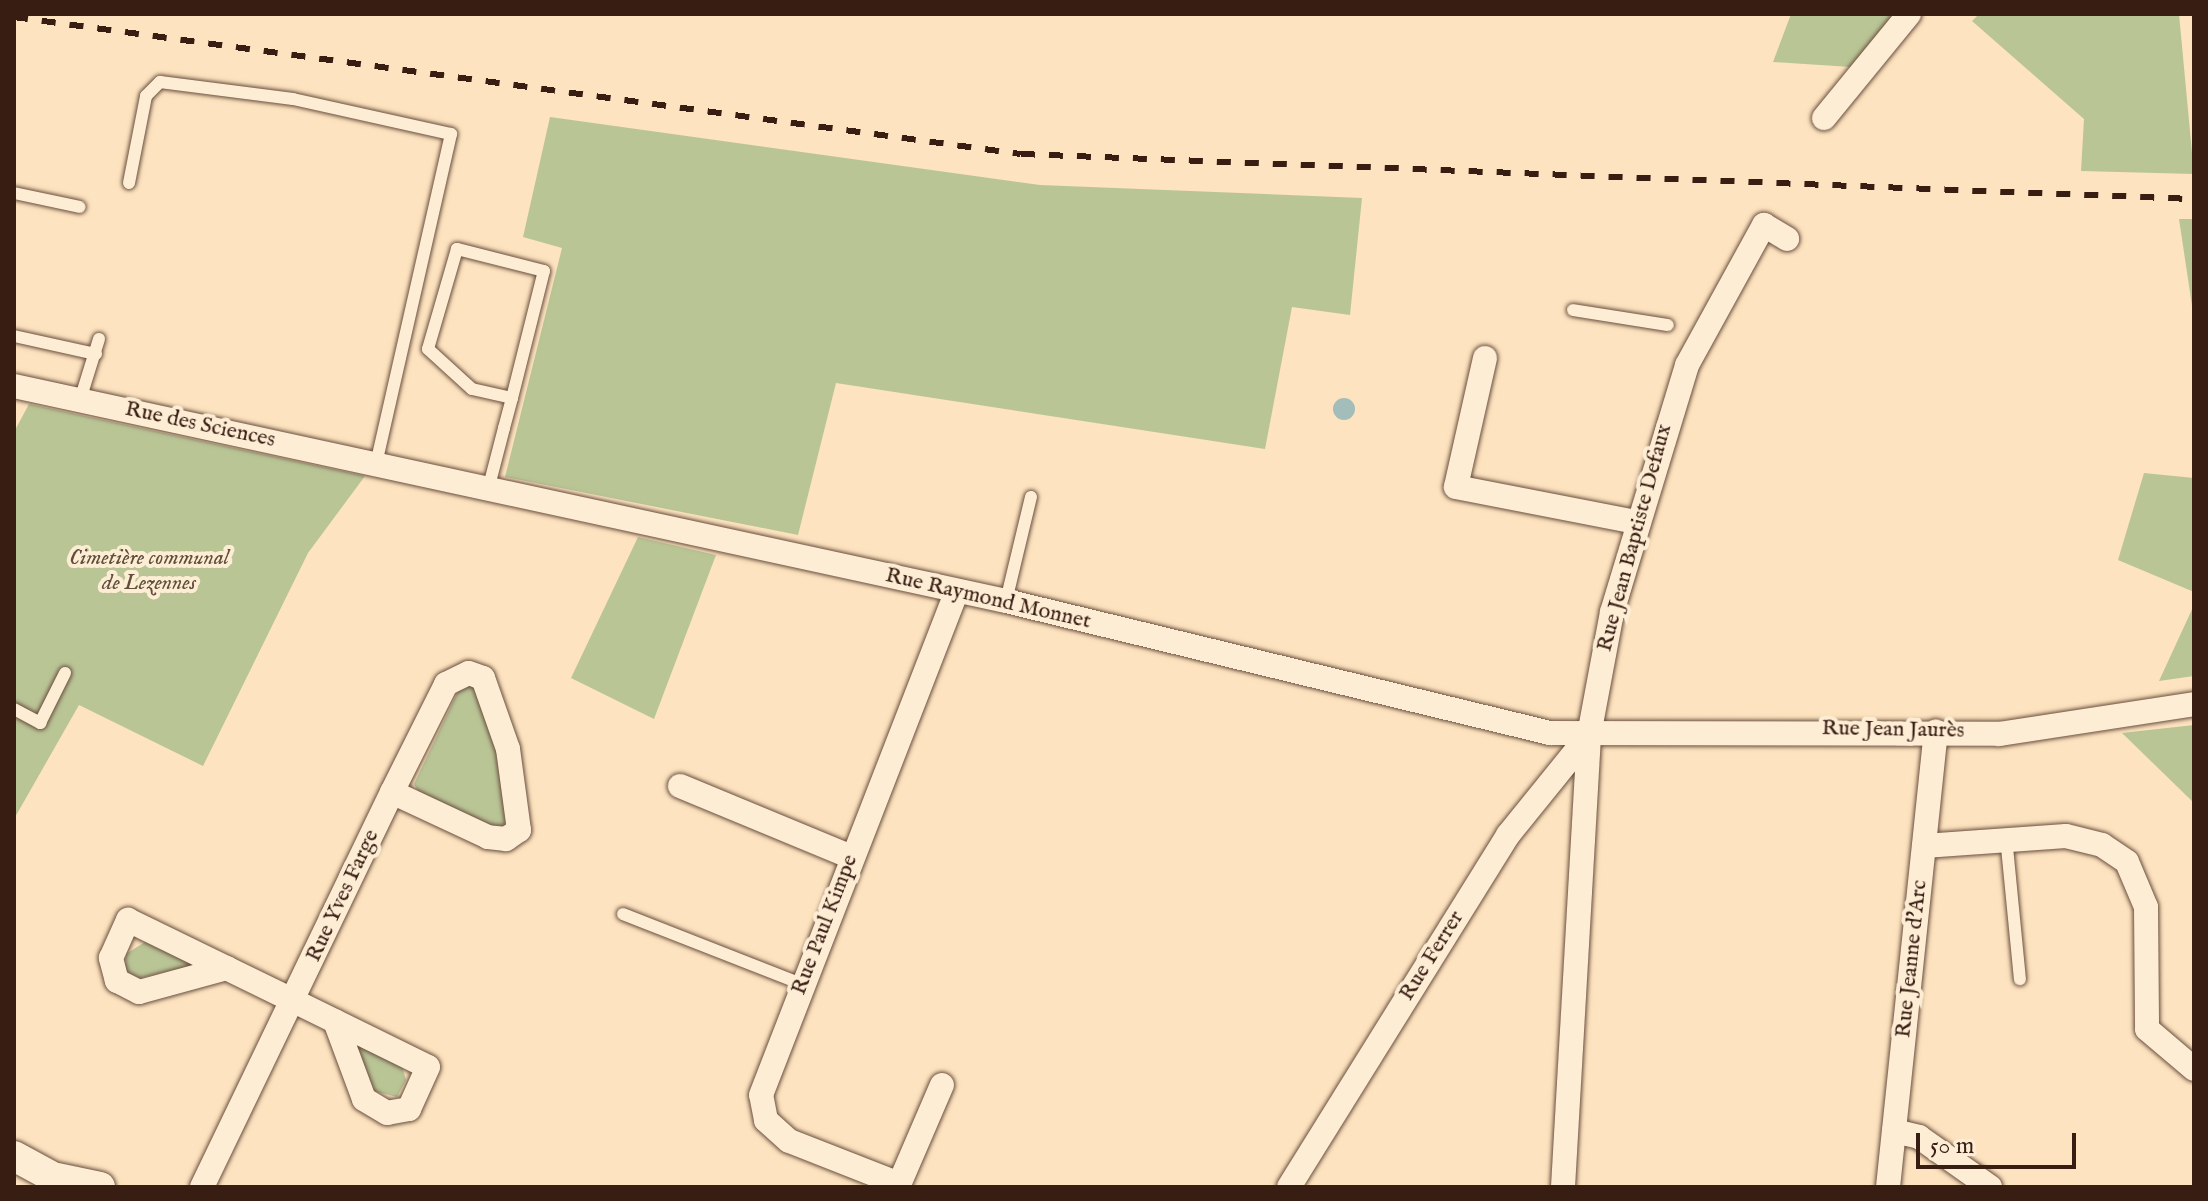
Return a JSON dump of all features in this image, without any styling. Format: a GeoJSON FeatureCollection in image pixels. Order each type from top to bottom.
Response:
{"type":"FeatureCollection","features":[{"type":"Feature","properties":{"kind":"street"},"geometry":{"type":"LineString","coordinates":[[1824,118],[1909,14]]}},
{"type":"Feature","properties":{"kind":"street","name":"Rue Jean Baptiste Defaux"},"geometry":{"type":"LineString","coordinates":[[1563,1187],[1589,735],[1636,522],[1696,330],[1764,225],[1787,239]]}},
{"type":"Feature","properties":{"kind":"street"},"geometry":{"type":"LineString","coordinates":[[1485,358],[1456,487],[1636,522]]}},
{"type":"Feature","properties":{"kind":"street","name":"Rue des Sciences"},"geometry":{"type":"LineString","coordinates":[[14,386],[381,462]]}},
{"type":"Feature","properties":{"kind":"street","name":"Rue Raymond Monnet"},"geometry":{"type":"LineString","coordinates":[[381,462],[956,593],[1006,601],[1550,733],[1589,735]]}},
{"type":"Feature","properties":{"kind":"street","name":"Rue Paul Kimpe"},"geometry":{"type":"LineString","coordinates":[[899,1185],[789,1141],[766,1120],[764,1080],[956,593]]}},
{"type":"Feature","properties":{"kind":"street","name":"Rue Yves Farge"},"geometry":{"type":"LineString","coordinates":[[202,1187],[294,1001],[392,792],[446,684],[469,673],[483,678],[508,749],[519,830],[506,839],[488,837],[392,792]]}},
{"type":"Feature","properties":{"kind":"street","name":"Rue Jean Jaurès"},"geometry":{"type":"LineString","coordinates":[[1589,735],[2012,733],[2194,704]]}},
{"type":"Feature","properties":{"kind":"street","name":"Rue Jeanne d'Arc"},"geometry":{"type":"LineString","coordinates":[[1888,1187],[1936,732]]}},
{"type":"Feature","properties":{"kind":"street","name":"Rue Ferrer"},"geometry":{"type":"LineString","coordinates":[[1289,1187],[1508,835],[1589,735]]}},
{"type":"Feature","properties":{"kind":"street"},"geometry":{"type":"LineString","coordinates":[[680,786],[851,857]]}},
{"type":"Feature","properties":{"kind":"street"},"geometry":{"type":"LineString","coordinates":[[1924,846],[2006,837],[2086,840],[2136,873],[2146,907],[2147,1029],[2194,1069]]}},
{"type":"Feature","properties":{"kind":"street"},"geometry":{"type":"LineString","coordinates":[[227,968],[335,1021]]}},
{"type":"Feature","properties":{"kind":"street"},"geometry":{"type":"LineString","coordinates":[[899,1185],[942,1085]]}},
{"type":"Feature","properties":{"kind":"street"},"geometry":{"type":"LineString","coordinates":[[1894,1131],[1919,1137],[1990,1187]]}},
{"type":"Feature","properties":{"kind":"street"},"geometry":{"type":"LineString","coordinates":[[14,1156],[64,1182],[100,1187]]}},
{"type":"Feature","properties":{"kind":"lane"},"geometry":{"type":"LineString","coordinates":[[129,183],[146,96],[160,82],[293,99],[451,134],[381,462]]}},
{"type":"Feature","properties":{"kind":"lane"},"geometry":{"type":"LineString","coordinates":[[14,193],[80,207]]}},
{"type":"Feature","properties":{"kind":"lane"},"geometry":{"type":"LineString","coordinates":[[489,486],[512,398],[544,271],[457,249],[428,349],[472,389],[512,398]]}},
{"type":"Feature","properties":{"kind":"lane"},"geometry":{"type":"LineString","coordinates":[[1573,310],[1668,325]]}},
{"type":"Feature","properties":{"kind":"lane"},"geometry":{"type":"LineString","coordinates":[[14,336],[96,354]]}},
{"type":"Feature","properties":{"kind":"lane"},"geometry":{"type":"LineString","coordinates":[[80,400],[99,339]]}},
{"type":"Feature","properties":{"kind":"lane"},"geometry":{"type":"LineString","coordinates":[[1006,601],[1031,497]]}},
{"type":"Feature","properties":{"kind":"lane"},"geometry":{"type":"LineString","coordinates":[[14,709],[40,723],[65,673]]}},
{"type":"Feature","properties":{"kind":"lane"},"geometry":{"type":"LineString","coordinates":[[2006,837],[2020,979]]}},
{"type":"Feature","properties":{"kind":"lane"},"geometry":{"type":"LineString","coordinates":[[623,914],[802,984]]}},
{"type":"Feature","properties":{"kind":"green space"},"geometry":{"type":"Polygon","coordinates":[[[1791,14],[1898,14],[1851,67],[1773,62],[1791,14]]]}},
{"type":"Feature","properties":{"kind":"green space"},"geometry":{"type":"Polygon","coordinates":[[[1979,14],[2179,14],[2194,174],[2081,171],[2084,119],[1972,21],[1979,14]]]}},
{"type":"Feature","properties":{"kind":"green space"},"geometry":{"type":"Polygon","coordinates":[[[550,117],[1040,185],[1362,198],[1350,315],[1292,307],[1265,449],[836,383],[798,535],[505,477],[562,248],[523,237],[550,117]]]}},
{"type":"Feature","properties":{"kind":"green space"},"geometry":{"type":"Polygon","coordinates":[[[2179,219],[2194,219],[2194,319],[2179,219]]]}},
{"type":"Feature","properties":{"kind":"green space","name":"Cimetière communal de Lezennes"},"geometry":{"type":"Polygon","coordinates":[[[29,404],[365,476],[308,553],[203,766],[79,705],[14,819],[14,432],[29,404]]]}},
{"type":"Feature","properties":{"kind":"green space"},"geometry":{"type":"Polygon","coordinates":[[[2144,473],[2194,478],[2194,592],[2118,560],[2144,473]]]}},
{"type":"Feature","properties":{"kind":"green space"},"geometry":{"type":"Polygon","coordinates":[[[638,537],[716,555],[654,719],[571,678],[638,537]]]}},
{"type":"Feature","properties":{"kind":"green space"},"geometry":{"type":"Polygon","coordinates":[[[2194,605],[2194,676],[2159,681],[2194,605]]]}},
{"type":"Feature","properties":{"kind":"green space"},"geometry":{"type":"Polygon","coordinates":[[[462,683],[480,689],[513,812],[499,830],[419,793],[414,784],[462,683]]]}},
{"type":"Feature","properties":{"kind":"green space"},"geometry":{"type":"Polygon","coordinates":[[[2194,725],[2194,803],[2122,733],[2194,725]]]}},
{"type":"Feature","properties":{"kind":"green space"},"geometry":{"type":"Polygon","coordinates":[[[145,942],[195,965],[136,979],[125,969],[126,954],[145,942]]]}},
{"type":"Feature","properties":{"kind":"green space"},"geometry":{"type":"Polygon","coordinates":[[[353,1041],[402,1066],[406,1080],[397,1097],[373,1091],[353,1041]]]}},
{"type":"Feature","properties":{"kind":"water"},"geometry":{"type":"Polygon","coordinates":[[[1344,398],[1352,401],[1355,409],[1352,417],[1344,420],[1336,417],[1333,409],[1336,401],[1344,398]]]}},
{"type":"Feature","properties":{"kind":"railway"},"geometry":{"type":"LineString","coordinates":[[14,17],[1021,154],[2194,199]]}}]}
